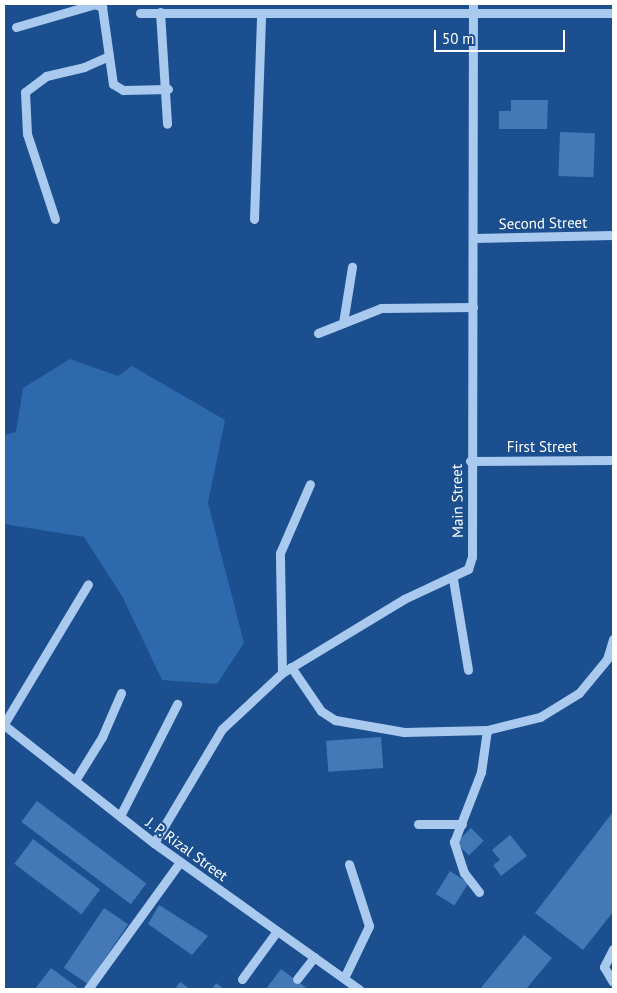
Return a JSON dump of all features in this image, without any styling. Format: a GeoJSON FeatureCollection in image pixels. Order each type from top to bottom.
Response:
{"type":"FeatureCollection","features":[{"type":"Feature","properties":{"kind":"street"},"geometry":{"type":"LineString","coordinates":[[16,28],[95,4],[106,12],[108,56],[116,89],[168,89]]}},
{"type":"Feature","properties":{"kind":"street","name":"Main Street"},"geometry":{"type":"LineString","coordinates":[[154,843],[222,729],[282,673],[404,599],[453,578],[468,569],[472,557],[470,461],[474,238],[472,4]]}},
{"type":"Feature","properties":{"kind":"street"},"geometry":{"type":"LineString","coordinates":[[160,12],[168,89],[167,124]]}},
{"type":"Feature","properties":{"kind":"street"},"geometry":{"type":"LineString","coordinates":[[140,13],[261,16],[613,13]]}},
{"type":"Feature","properties":{"kind":"street"},"geometry":{"type":"LineString","coordinates":[[254,220],[261,16]]}},
{"type":"Feature","properties":{"kind":"street"},"geometry":{"type":"LineString","coordinates":[[55,219],[27,134],[25,92],[46,76],[84,67],[108,56]]}},
{"type":"Feature","properties":{"kind":"street","name":"Second Street"},"geometry":{"type":"LineString","coordinates":[[474,238],[613,235]]}},
{"type":"Feature","properties":{"kind":"street"},"geometry":{"type":"LineString","coordinates":[[343,323],[352,267]]}},
{"type":"Feature","properties":{"kind":"street"},"geometry":{"type":"LineString","coordinates":[[318,333],[381,308],[473,307]]}},
{"type":"Feature","properties":{"kind":"street","name":"First Street"},"geometry":{"type":"LineString","coordinates":[[470,461],[613,460]]}},
{"type":"Feature","properties":{"kind":"street"},"geometry":{"type":"LineString","coordinates":[[282,673],[280,553],[310,484]]}},
{"type":"Feature","properties":{"kind":"street"},"geometry":{"type":"LineString","coordinates":[[453,578],[468,670]]}},
{"type":"Feature","properties":{"kind":"street"},"geometry":{"type":"LineString","coordinates":[[4,725],[88,584]]}},
{"type":"Feature","properties":{"kind":"street"},"geometry":{"type":"LineString","coordinates":[[292,667],[321,711],[335,720],[404,732],[487,730],[540,717],[579,693],[607,659],[613,639]]}},
{"type":"Feature","properties":{"kind":"street"},"geometry":{"type":"LineString","coordinates":[[76,779],[102,737],[120,694]]}},
{"type":"Feature","properties":{"kind":"street"},"geometry":{"type":"LineString","coordinates":[[120,816],[177,704]]}},
{"type":"Feature","properties":{"kind":"street","name":"J. P. Rizal Street"},"geometry":{"type":"LineString","coordinates":[[4,725],[76,779],[154,843],[360,989]]}},
{"type":"Feature","properties":{"kind":"street"},"geometry":{"type":"LineString","coordinates":[[479,892],[455,853],[454,842],[481,772],[487,730]]}},
{"type":"Feature","properties":{"kind":"street"},"geometry":{"type":"LineString","coordinates":[[418,824],[462,824]]}},
{"type":"Feature","properties":{"kind":"street"},"geometry":{"type":"LineString","coordinates":[[88,989],[180,862]]}},
{"type":"Feature","properties":{"kind":"street"},"geometry":{"type":"LineString","coordinates":[[344,978],[369,926],[349,864]]}},
{"type":"Feature","properties":{"kind":"street"},"geometry":{"type":"LineString","coordinates":[[242,979],[277,931]]}},
{"type":"Feature","properties":{"kind":"street"},"geometry":{"type":"LineString","coordinates":[[613,949],[604,967],[613,982]]}},
{"type":"Feature","properties":{"kind":"street"},"geometry":{"type":"LineString","coordinates":[[297,979],[314,957]]}},
{"type":"Feature","properties":{"kind":"shaded area"},"geometry":{"type":"Polygon","coordinates":[[[70,359],[118,376],[132,366],[225,420],[208,503],[244,643],[217,684],[162,680],[122,596],[84,537],[4,524],[4,435],[16,432],[23,388],[70,359]]]}},
{"type":"Feature","properties":{"kind":"building"},"geometry":{"type":"Polygon","coordinates":[[[511,100],[548,100],[547,129],[499,129],[499,111],[511,111],[511,100]]]}},
{"type":"Feature","properties":{"kind":"building"},"geometry":{"type":"Polygon","coordinates":[[[560,132],[595,133],[593,177],[558,176],[560,132]]]}},
{"type":"Feature","properties":{"kind":"building"},"geometry":{"type":"Polygon","coordinates":[[[381,737],[383,768],[328,772],[326,741],[381,737]]]}},
{"type":"Feature","properties":{"kind":"building"},"geometry":{"type":"Polygon","coordinates":[[[37,801],[146,883],[131,904],[21,822],[37,801]]]}},
{"type":"Feature","properties":{"kind":"building"},"geometry":{"type":"Polygon","coordinates":[[[613,812],[613,912],[583,950],[535,913],[613,812]]]}},
{"type":"Feature","properties":{"kind":"building"},"geometry":{"type":"Polygon","coordinates":[[[471,828],[484,841],[469,856],[456,843],[471,828]]]}},
{"type":"Feature","properties":{"kind":"building"},"geometry":{"type":"Polygon","coordinates":[[[510,835],[527,856],[501,876],[493,865],[500,860],[492,850],[510,835]]]}},
{"type":"Feature","properties":{"kind":"building"},"geometry":{"type":"Polygon","coordinates":[[[33,839],[100,890],[81,914],[14,864],[33,839]]]}},
{"type":"Feature","properties":{"kind":"building"},"geometry":{"type":"Polygon","coordinates":[[[450,871],[469,883],[454,906],[436,894],[450,871]]]}},
{"type":"Feature","properties":{"kind":"building"},"geometry":{"type":"Polygon","coordinates":[[[159,905],[208,936],[192,955],[148,924],[159,905]]]}},
{"type":"Feature","properties":{"kind":"building"},"geometry":{"type":"Polygon","coordinates":[[[104,908],[128,924],[88,984],[64,968],[104,908]]]}},
{"type":"Feature","properties":{"kind":"building"},"geometry":{"type":"Polygon","coordinates":[[[524,935],[552,958],[526,989],[480,989],[524,935]]]}},
{"type":"Feature","properties":{"kind":"building"},"geometry":{"type":"Polygon","coordinates":[[[51,968],[77,987],[76,989],[35,989],[51,968]]]}},
{"type":"Feature","properties":{"kind":"building"},"geometry":{"type":"Polygon","coordinates":[[[281,969],[308,989],[266,989],[281,969]]]}},
{"type":"Feature","properties":{"kind":"building"},"geometry":{"type":"Polygon","coordinates":[[[180,982],[190,989],[175,989],[180,982]]]}},
{"type":"Feature","properties":{"kind":"building"},"geometry":{"type":"Polygon","coordinates":[[[216,983],[224,989],[212,989],[216,983]]]}}]}
